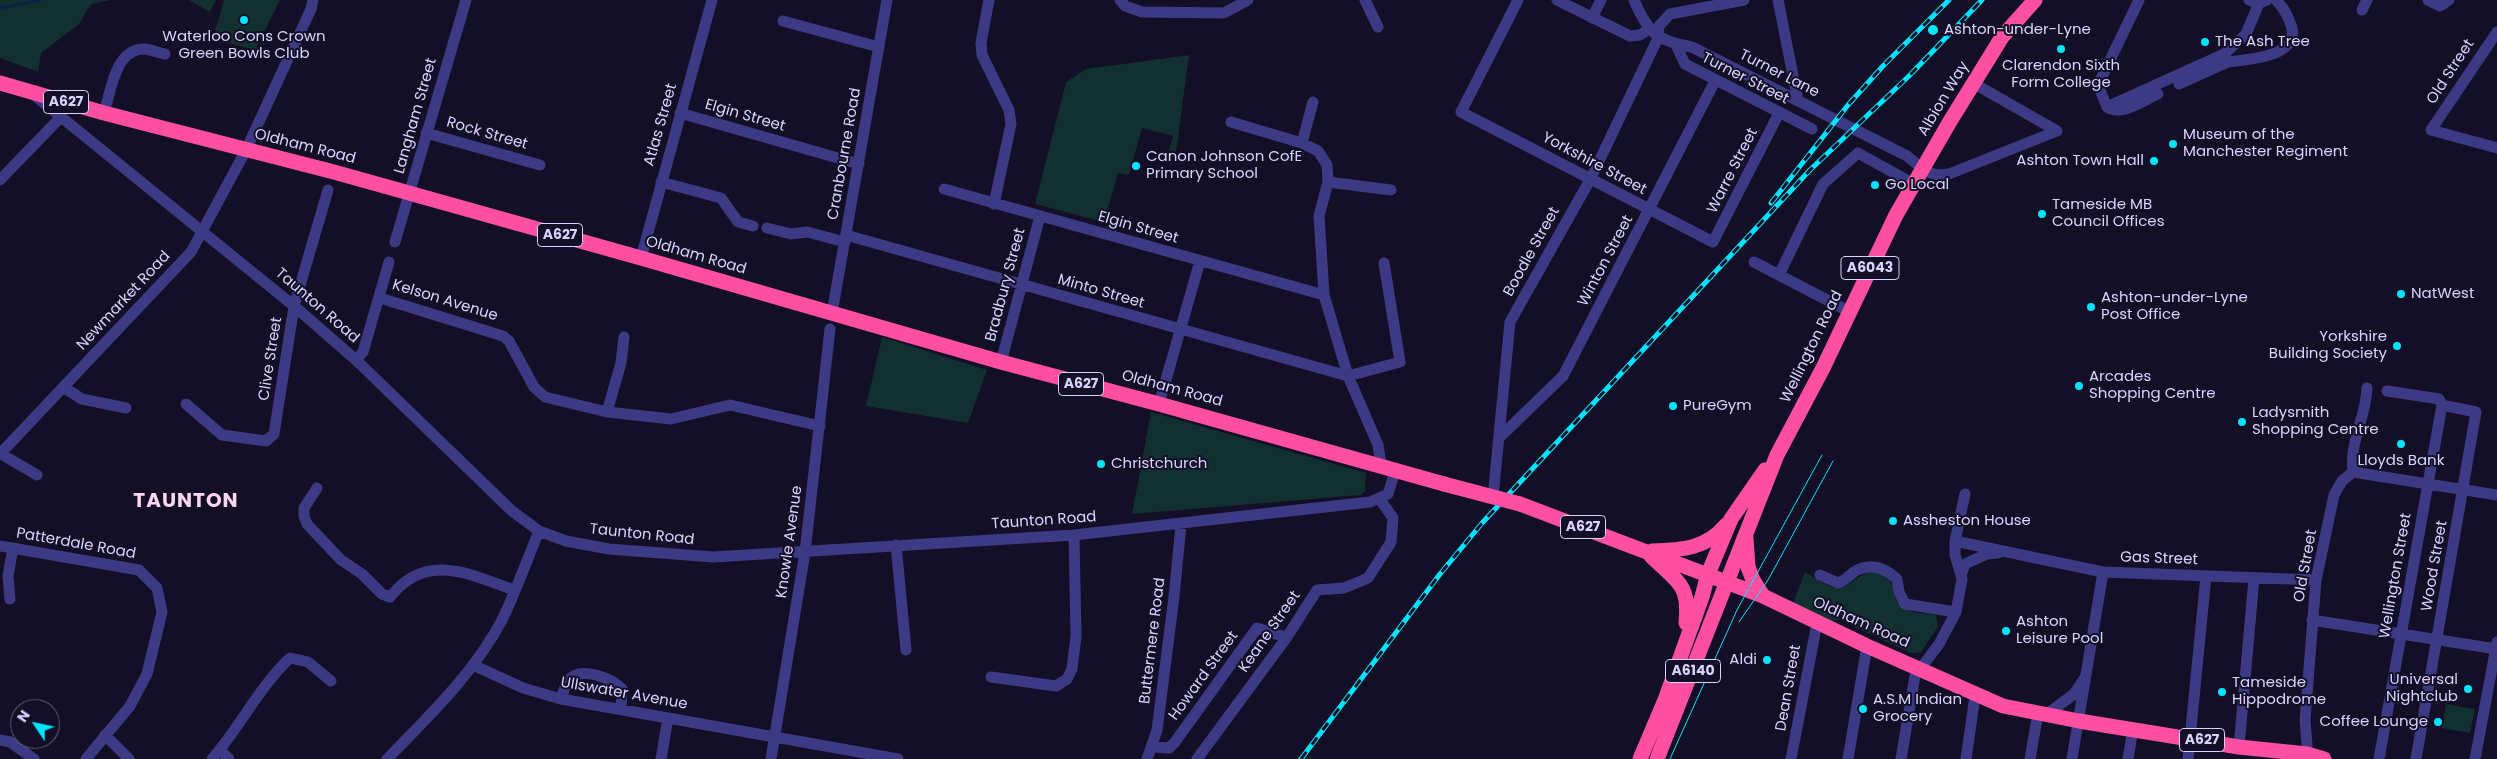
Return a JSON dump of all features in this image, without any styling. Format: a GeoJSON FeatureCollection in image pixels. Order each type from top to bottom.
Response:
{"type":"FeatureCollection","features":[{"type":"Feature","properties":{"kind":"highway","name":"Albion Way"},"geometry":{"type":"LineString","coordinates":[[1922,170],[2002,37],[2035,0]]}},
{"type":"Feature","properties":{"kind":"highway","name":"Oldham Road"},"geometry":{"type":"LineString","coordinates":[[0,83],[104,113],[409,193],[1001,362],[1381,465]]}},
{"type":"Feature","properties":{"kind":"highway","name":"Wellington Road"},"geometry":{"type":"LineString","coordinates":[[1657,759],[1717,611],[1725,581],[1777,455],[1823,368],[1896,215],[1922,170]]}},
{"type":"Feature","properties":{"kind":"highway","name":"Wellington Road"},"geometry":{"type":"LineString","coordinates":[[1640,759],[1684,645],[1708,574],[1731,519],[1750,489],[1777,455]]}},
{"type":"Feature","properties":{"kind":"highway","name":"A627"},"geometry":{"type":"LineString","coordinates":[[1381,465],[1396,471]]}},
{"type":"Feature","properties":{"kind":"highway","name":"Oldham Road"},"geometry":{"type":"LineString","coordinates":[[1396,471],[1520,504],[1708,574],[1763,596],[1816,623],[1975,696],[2003,706],[2042,714],[2078,728],[2133,729],[2324,759]]}},
{"type":"Feature","properties":{"kind":"highway"},"geometry":{"type":"LineString","coordinates":[[1646,551],[1689,549],[1700,546],[1719,534],[1731,519]]}},
{"type":"Feature","properties":{"kind":"highway","name":"A6043"},"geometry":{"type":"LineString","coordinates":[[1747,529],[1748,567],[1753,580],[1763,596]]}},
{"type":"Feature","properties":{"kind":"highway","name":"A627"},"geometry":{"type":"LineString","coordinates":[[1646,551],[1680,581],[1688,605],[1684,645]]}},
{"type":"Feature","properties":{"kind":"street","name":"Newmarket Road"},"geometry":{"type":"LineString","coordinates":[[0,454],[191,252],[246,150],[311,9],[313,0]]}},
{"type":"Feature","properties":{"kind":"street","name":"Langham Street"},"geometry":{"type":"LineString","coordinates":[[395,242],[466,0]]}},
{"type":"Feature","properties":{"kind":"street","name":"Atlas Street"},"geometry":{"type":"LineString","coordinates":[[640,258],[712,0]]}},
{"type":"Feature","properties":{"kind":"street","name":"Cranbourne Road"},"geometry":{"type":"LineString","coordinates":[[832,313],[887,0]]}},
{"type":"Feature","properties":{"kind":"street"},"geometry":{"type":"LineString","coordinates":[[988,0],[980,43],[982,55],[1006,103],[1011,124],[994,204]]}},
{"type":"Feature","properties":{"kind":"street"},"geometry":{"type":"LineString","coordinates":[[1120,0],[1125,6],[1142,12],[1215,13],[1224,13],[1248,0]]}},
{"type":"Feature","properties":{"kind":"street"},"geometry":{"type":"LineString","coordinates":[[1365,0],[1378,26]]}},
{"type":"Feature","properties":{"kind":"street","name":"Yorkshire Street"},"geometry":{"type":"LineString","coordinates":[[1518,0],[1461,112],[1713,242]]}},
{"type":"Feature","properties":{"kind":"street"},"geometry":{"type":"LineString","coordinates":[[1557,0],[1630,36],[1640,35],[1649,29]]}},
{"type":"Feature","properties":{"kind":"street"},"geometry":{"type":"LineString","coordinates":[[1592,18],[1601,0]]}},
{"type":"Feature","properties":{"kind":"street","name":"Turner Lane"},"geometry":{"type":"LineString","coordinates":[[1634,0],[1643,21],[1658,38],[1692,47],[1907,156],[1922,170]]}},
{"type":"Feature","properties":{"kind":"street","name":"Boodle Street"},"geometry":{"type":"LineString","coordinates":[[1493,497],[1510,322],[1591,178],[1658,38],[1659,26],[1670,14],[1744,0]]}},
{"type":"Feature","properties":{"kind":"street"},"geometry":{"type":"LineString","coordinates":[[1778,0],[1798,101]]}},
{"type":"Feature","properties":{"kind":"street"},"geometry":{"type":"LineString","coordinates":[[2139,0],[2098,85],[2107,107],[2226,58],[2259,59],[2284,50],[2291,41],[2293,32],[2282,1]]}},
{"type":"Feature","properties":{"kind":"street"},"geometry":{"type":"LineString","coordinates":[[2428,0],[2440,6],[2449,0]]}},
{"type":"Feature","properties":{"kind":"street"},"geometry":{"type":"LineString","coordinates":[[2226,58],[2246,34],[2258,1]]}},
{"type":"Feature","properties":{"kind":"street"},"geometry":{"type":"LineString","coordinates":[[783,21],[836,37],[879,47]]}},
{"type":"Feature","properties":{"kind":"street","name":"Old Street"},"geometry":{"type":"LineString","coordinates":[[2497,32],[2431,130],[2497,148]]}},
{"type":"Feature","properties":{"kind":"street","name":"Turner Street"},"geometry":{"type":"LineString","coordinates":[[1676,44],[1685,64],[1812,129]]}},
{"type":"Feature","properties":{"kind":"street"},"geometry":{"type":"LineString","coordinates":[[104,113],[117,68],[128,53],[145,49],[165,54]]}},
{"type":"Feature","properties":{"kind":"street","name":"Winton Street"},"geometry":{"type":"LineString","coordinates":[[1500,437],[1563,376],[1716,81]]}},
{"type":"Feature","properties":{"kind":"street"},"geometry":{"type":"LineString","coordinates":[[1922,170],[1931,175],[1949,174],[2057,131],[1973,83]]}},
{"type":"Feature","properties":{"kind":"street","name":"Taunton Road"},"geometry":{"type":"LineString","coordinates":[[32,92],[203,230],[356,360],[502,502],[538,530],[566,542],[609,549],[713,557],[1074,535],[1181,525],[1370,502],[1379,498]]}},
{"type":"Feature","properties":{"kind":"street"},"geometry":{"type":"LineString","coordinates":[[1302,143],[1313,102]]}},
{"type":"Feature","properties":{"kind":"street","name":"Elgin Street"},"geometry":{"type":"LineString","coordinates":[[680,113],[858,164]]}},
{"type":"Feature","properties":{"kind":"street","name":"Warre Street"},"geometry":{"type":"LineString","coordinates":[[1713,242],[1779,113]]}},
{"type":"Feature","properties":{"kind":"street"},"geometry":{"type":"LineString","coordinates":[[0,180],[61,117]]}},
{"type":"Feature","properties":{"kind":"street"},"geometry":{"type":"LineString","coordinates":[[1232,122],[1302,143],[1318,151],[1327,165],[1328,182],[1319,216],[1324,294],[1348,376],[1378,445],[1381,465]]}},
{"type":"Feature","properties":{"kind":"street","name":"Rock Street"},"geometry":{"type":"LineString","coordinates":[[426,132],[540,165]]}},
{"type":"Feature","properties":{"kind":"street"},"geometry":{"type":"LineString","coordinates":[[1779,275],[1823,184],[1858,153],[1914,184]]}},
{"type":"Feature","properties":{"kind":"street"},"geometry":{"type":"LineString","coordinates":[[661,182],[721,198],[738,222],[753,226]]}},
{"type":"Feature","properties":{"kind":"street"},"geometry":{"type":"LineString","coordinates":[[1328,182],[1391,190]]}},
{"type":"Feature","properties":{"kind":"street","name":"Elgin Street"},"geometry":{"type":"LineString","coordinates":[[944,189],[1324,294]]}},
{"type":"Feature","properties":{"kind":"street","name":"Clive Street"},"geometry":{"type":"LineString","coordinates":[[186,404],[222,435],[266,441],[274,434],[294,306],[328,190]]}},
{"type":"Feature","properties":{"kind":"street","name":"Bradbury Street"},"geometry":{"type":"LineString","coordinates":[[1001,362],[1040,216]]}},
{"type":"Feature","properties":{"kind":"street","name":"Minto Street"},"geometry":{"type":"LineString","coordinates":[[767,228],[791,234],[807,232],[846,238],[1348,376]]}},
{"type":"Feature","properties":{"kind":"street"},"geometry":{"type":"LineString","coordinates":[[1159,404],[1200,261]]}},
{"type":"Feature","properties":{"kind":"street"},"geometry":{"type":"LineString","coordinates":[[356,360],[363,352],[389,262]]}},
{"type":"Feature","properties":{"kind":"street"},"geometry":{"type":"LineString","coordinates":[[1754,262],[1850,312]]}},
{"type":"Feature","properties":{"kind":"street"},"geometry":{"type":"LineString","coordinates":[[1348,376],[1400,362],[1384,263]]}},
{"type":"Feature","properties":{"kind":"street","name":"Kelson Avenue"},"geometry":{"type":"LineString","coordinates":[[380,298],[503,336],[509,341],[538,392],[545,397],[607,412],[671,419],[730,404],[820,426]]}},
{"type":"Feature","properties":{"kind":"street","name":"Knowle Avenue"},"geometry":{"type":"LineString","coordinates":[[771,759],[805,552],[830,328]]}},
{"type":"Feature","properties":{"kind":"street"},"geometry":{"type":"LineString","coordinates":[[607,412],[621,363],[624,337]]}},
{"type":"Feature","properties":{"kind":"street"},"geometry":{"type":"LineString","coordinates":[[63,387],[82,399],[126,408]]}},
{"type":"Feature","properties":{"kind":"street"},"geometry":{"type":"LineString","coordinates":[[2367,388],[2363,418],[2354,436],[2351,457],[2353,472],[2497,495]]}},
{"type":"Feature","properties":{"kind":"street"},"geometry":{"type":"LineString","coordinates":[[2388,391],[2440,402]]}},
{"type":"Feature","properties":{"kind":"street","name":"Wellington Street"},"geometry":{"type":"LineString","coordinates":[[2379,759],[2428,485],[2440,402]]}},
{"type":"Feature","properties":{"kind":"street","name":"Wood Street"},"geometry":{"type":"LineString","coordinates":[[2416,759],[2476,412],[2440,402]]}},
{"type":"Feature","properties":{"kind":"street"},"geometry":{"type":"LineString","coordinates":[[0,454],[37,475]]}},
{"type":"Feature","properties":{"kind":"street"},"geometry":{"type":"LineString","coordinates":[[1379,498],[1388,494],[1396,471]]}},
{"type":"Feature","properties":{"kind":"street","name":"Old Street"},"geometry":{"type":"LineString","coordinates":[[2307,757],[2305,720],[2316,580],[2334,495],[2342,481],[2353,472]]}},
{"type":"Feature","properties":{"kind":"street"},"geometry":{"type":"LineString","coordinates":[[317,488],[304,508],[307,524],[341,560],[362,574],[382,594],[390,597],[404,582],[420,573],[449,569],[459,570],[514,590]]}},
{"type":"Feature","properties":{"kind":"street"},"geometry":{"type":"LineString","coordinates":[[1901,759],[1915,676],[1939,644],[1956,612],[1961,590],[1961,575],[1955,555],[1955,541],[1965,494]]}},
{"type":"Feature","properties":{"kind":"street","name":"Keane Street"},"geometry":{"type":"LineString","coordinates":[[1198,759],[1287,637],[1317,590],[1344,588],[1368,578],[1391,542],[1393,518],[1379,498]]}},
{"type":"Feature","properties":{"kind":"street","name":"Buttermere Road"},"geometry":{"type":"LineString","coordinates":[[1147,759],[1152,747],[1163,687],[1181,525]]}},
{"type":"Feature","properties":{"kind":"street"},"geometry":{"type":"LineString","coordinates":[[387,759],[447,697],[473,665],[502,620],[538,530]]}},
{"type":"Feature","properties":{"kind":"street"},"geometry":{"type":"LineString","coordinates":[[991,677],[1056,686],[1067,679],[1072,670],[1076,636],[1074,535]]}},
{"type":"Feature","properties":{"kind":"street","name":"Gas Street"},"geometry":{"type":"LineString","coordinates":[[1955,541],[2103,572],[2316,580]]}},
{"type":"Feature","properties":{"kind":"street"},"geometry":{"type":"LineString","coordinates":[[896,545],[906,650]]}},
{"type":"Feature","properties":{"kind":"street","name":"Patterdale Road"},"geometry":{"type":"LineString","coordinates":[[0,546],[139,570],[157,588],[162,612],[147,674],[130,706],[86,759]]}},
{"type":"Feature","properties":{"kind":"street"},"geometry":{"type":"LineString","coordinates":[[10,599],[8,576],[13,548]]}},
{"type":"Feature","properties":{"kind":"street","name":"Gas Street"},"geometry":{"type":"LineString","coordinates":[[1961,575],[1964,564],[1987,554],[2002,552]]}},
{"type":"Feature","properties":{"kind":"street"},"geometry":{"type":"LineString","coordinates":[[1820,575],[1838,584],[1844,582],[1857,570],[1870,566],[1879,568],[1897,579],[1899,592],[1905,604],[1956,612]]}},
{"type":"Feature","properties":{"kind":"street"},"geometry":{"type":"LineString","coordinates":[[2072,759],[2103,572]]}},
{"type":"Feature","properties":{"kind":"street"},"geometry":{"type":"LineString","coordinates":[[2188,759],[2192,738],[2206,576]]}},
{"type":"Feature","properties":{"kind":"street"},"geometry":{"type":"LineString","coordinates":[[2239,747],[2254,578]]}},
{"type":"Feature","properties":{"kind":"street"},"geometry":{"type":"LineString","coordinates":[[2312,620],[2437,640],[2497,647],[2474,759]]}},
{"type":"Feature","properties":{"kind":"street","name":"Dean Street"},"geometry":{"type":"LineString","coordinates":[[1792,759],[1816,623]]}},
{"type":"Feature","properties":{"kind":"street","name":"Howard Street"},"geometry":{"type":"LineString","coordinates":[[1152,747],[1169,753],[1258,628],[1282,636]]}},
{"type":"Feature","properties":{"kind":"street"},"geometry":{"type":"LineString","coordinates":[[1848,759],[1867,646]]}},
{"type":"Feature","properties":{"kind":"street"},"geometry":{"type":"LineString","coordinates":[[212,759],[279,668],[290,658],[308,662],[331,681]]}},
{"type":"Feature","properties":{"kind":"street","name":"Ullswater Avenue"},"geometry":{"type":"LineString","coordinates":[[473,665],[523,688],[561,699],[898,759]]}},
{"type":"Feature","properties":{"kind":"street"},"geometry":{"type":"LineString","coordinates":[[561,699],[568,681],[575,675],[591,674],[615,681],[622,689],[621,710]]}},
{"type":"Feature","properties":{"kind":"street"},"geometry":{"type":"LineString","coordinates":[[2030,759],[2042,714],[2074,694],[2086,675]]}},
{"type":"Feature","properties":{"kind":"street"},"geometry":{"type":"LineString","coordinates":[[1966,759],[1975,696]]}},
{"type":"Feature","properties":{"kind":"street"},"geometry":{"type":"LineString","coordinates":[[661,759],[668,718]]}},
{"type":"Feature","properties":{"kind":"street"},"geometry":{"type":"LineString","coordinates":[[2128,759],[2133,729]]}},
{"type":"Feature","properties":{"kind":"street"},"geometry":{"type":"LineString","coordinates":[[105,736],[129,759]]}},
{"type":"Feature","properties":{"kind":"street"},"geometry":{"type":"LineString","coordinates":[[0,740],[10,742],[34,759]]}},
{"type":"Feature","properties":{"kind":"street"},"geometry":{"type":"LineString","coordinates":[[220,750],[229,759]]}},
{"type":"Feature","properties":{"kind":"green space"},"geometry":{"type":"Polygon","coordinates":[[[0,0],[110,0],[91,4],[79,24],[41,53],[38,72],[0,58],[0,0]]]}},
{"type":"Feature","properties":{"kind":"green space"},"geometry":{"type":"Polygon","coordinates":[[[189,0],[216,0],[210,12],[189,0]]]}},
{"type":"Feature","properties":{"kind":"green space","name":"Waterloo Cons Crown Green Bowls Club"},"geometry":{"type":"Polygon","coordinates":[[[224,0],[280,0],[255,50],[213,39],[224,0]]]}},
{"type":"Feature","properties":{"kind":"green space"},"geometry":{"type":"Polygon","coordinates":[[[1189,55],[1176,152],[1169,150],[1173,136],[1142,128],[1129,175],[1118,173],[1104,222],[1035,204],[1066,82],[1086,69],[1189,55]]]}},
{"type":"Feature","properties":{"kind":"green space"},"geometry":{"type":"Polygon","coordinates":[[[882,337],[987,370],[968,423],[866,406],[882,337]]]}},
{"type":"Feature","properties":{"kind":"green space"},"geometry":{"type":"Polygon","coordinates":[[[1151,412],[1366,473],[1365,491],[1361,495],[1132,514],[1151,412]]]}},
{"type":"Feature","properties":{"kind":"green space"},"geometry":{"type":"Polygon","coordinates":[[[1805,572],[1836,588],[1846,586],[1865,574],[1875,573],[1883,576],[1891,583],[1896,600],[1902,607],[1906,610],[1936,615],[1938,627],[1921,652],[1911,653],[1840,620],[1832,621],[1793,603],[1805,572]]]}},
{"type":"Feature","properties":{"kind":"green space"},"geometry":{"type":"Polygon","coordinates":[[[2446,704],[2475,709],[2470,733],[2442,728],[2446,704]]]}},
{"type":"Feature","properties":{"kind":"waterway"},"geometry":{"type":"LineString","coordinates":[[0,8],[41,0]]}},
{"type":"Feature","properties":{"kind":"tram line"},"geometry":{"type":"LineString","coordinates":[[1670,759],[1737,610],[1822,455]]}},
{"type":"Feature","properties":{"kind":"tram line"},"geometry":{"type":"LineString","coordinates":[[1739,622],[1768,580],[1833,461]]}},
{"type":"Feature","properties":{"kind":"railway"},"geometry":{"type":"LineString","coordinates":[[1771,203],[1848,105],[1883,66],[1949,0]]}},
{"type":"Feature","properties":{"kind":"railway"},"geometry":{"type":"LineString","coordinates":[[1301,759],[1440,574],[1483,522],[1810,170],[1910,75],[1982,0]]}},
{"type":"Feature","properties":{"kind":"place","name":"Waterloo Cons Crown Green Bowls Club"},"geometry":{"type":"Point","coordinates":[244,20]}},
{"type":"Feature","properties":{"kind":"place","name":"Ashton-under-Lyne"},"geometry":{"type":"Point","coordinates":[1933,30]}},
{"type":"Feature","properties":{"kind":"place","name":"The Ash Tree"},"geometry":{"type":"Point","coordinates":[2205,42]}},
{"type":"Feature","properties":{"kind":"place","name":"Clarendon Sixth Form College"},"geometry":{"type":"Point","coordinates":[2061,49]}},
{"type":"Feature","properties":{"kind":"place","name":"Museum of the Manchester Regiment"},"geometry":{"type":"Point","coordinates":[2173,144]}},
{"type":"Feature","properties":{"kind":"place","name":"Ashton Town Hall"},"geometry":{"type":"Point","coordinates":[2154,161]}},
{"type":"Feature","properties":{"kind":"place","name":"Canon Johnson CofE Primary School"},"geometry":{"type":"Point","coordinates":[1136,166]}},
{"type":"Feature","properties":{"kind":"place","name":"Go Local"},"geometry":{"type":"Point","coordinates":[1875,185]}},
{"type":"Feature","properties":{"kind":"place","name":"Tameside MB Council Offices"},"geometry":{"type":"Point","coordinates":[2042,214]}},
{"type":"Feature","properties":{"kind":"place","name":"NatWest"},"geometry":{"type":"Point","coordinates":[2401,294]}},
{"type":"Feature","properties":{"kind":"place","name":"Ashton-under-Lyne Post Office"},"geometry":{"type":"Point","coordinates":[2091,307]}},
{"type":"Feature","properties":{"kind":"place","name":"Yorkshire Building Society"},"geometry":{"type":"Point","coordinates":[2397,346]}},
{"type":"Feature","properties":{"kind":"place","name":"Arcades Shopping Centre"},"geometry":{"type":"Point","coordinates":[2079,386]}},
{"type":"Feature","properties":{"kind":"place","name":"PureGym"},"geometry":{"type":"Point","coordinates":[1673,406]}},
{"type":"Feature","properties":{"kind":"place","name":"Ladysmith Shopping Centre"},"geometry":{"type":"Point","coordinates":[2242,422]}},
{"type":"Feature","properties":{"kind":"place","name":"Lloyds Bank"},"geometry":{"type":"Point","coordinates":[2401,444]}},
{"type":"Feature","properties":{"kind":"place","name":"Christchurch"},"geometry":{"type":"Point","coordinates":[1101,464]}},
{"type":"Feature","properties":{"kind":"place","name":"Assheston House"},"geometry":{"type":"Point","coordinates":[1893,521]}},
{"type":"Feature","properties":{"kind":"place","name":"Ashton Leisure Pool"},"geometry":{"type":"Point","coordinates":[2006,631]}},
{"type":"Feature","properties":{"kind":"place","name":"Aldi"},"geometry":{"type":"Point","coordinates":[1767,660]}},
{"type":"Feature","properties":{"kind":"place","name":"Universal Nightclub"},"geometry":{"type":"Point","coordinates":[2468,689]}},
{"type":"Feature","properties":{"kind":"place","name":"Tameside Hippodrome"},"geometry":{"type":"Point","coordinates":[2222,692]}},
{"type":"Feature","properties":{"kind":"place","name":"A.S.M Indian Grocery"},"geometry":{"type":"Point","coordinates":[1863,709]}},
{"type":"Feature","properties":{"kind":"place","name":"Coffee Lounge"},"geometry":{"type":"Point","coordinates":[2438,722]}},
{"type":"Feature","properties":{"kind":"district","name":"TAUNTON"},"geometry":{"type":"Point","coordinates":[186,502]}}]}
